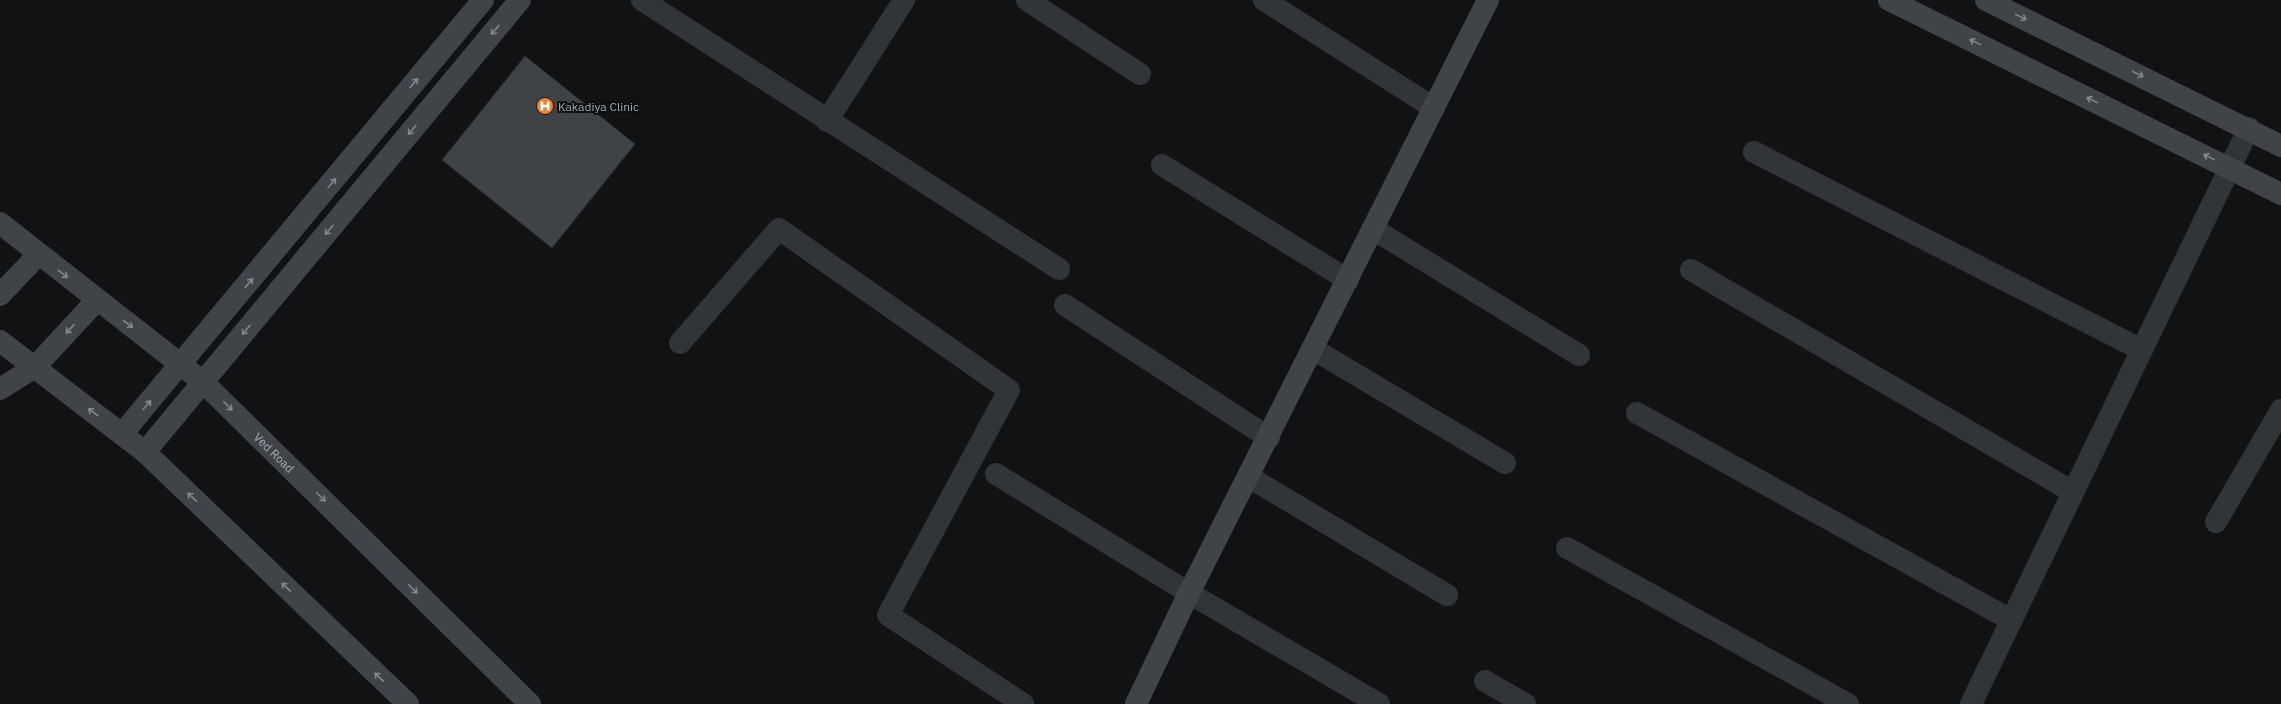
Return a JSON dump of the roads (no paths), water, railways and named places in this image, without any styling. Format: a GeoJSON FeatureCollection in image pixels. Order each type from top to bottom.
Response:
{"type":"FeatureCollection","features":[{"type":"Feature","properties":{"kind":"street"},"geometry":{"type":"LineString","coordinates":[[122,434],[483,0]]}},
{"type":"Feature","properties":{"kind":"street"},"geometry":{"type":"LineString","coordinates":[[145,452],[520,0]]}},
{"type":"Feature","properties":{"kind":"street"},"geometry":{"type":"LineString","coordinates":[[642,0],[827,121],[1059,269]]}},
{"type":"Feature","properties":{"kind":"street"},"geometry":{"type":"LineString","coordinates":[[827,121],[904,0]]}},
{"type":"Feature","properties":{"kind":"street"},"geometry":{"type":"LineString","coordinates":[[1027,0],[1140,74]]}},
{"type":"Feature","properties":{"kind":"street"},"geometry":{"type":"LineString","coordinates":[[1264,0],[1434,108]]}},
{"type":"Feature","properties":{"kind":"street"},"geometry":{"type":"LineString","coordinates":[[1136,704],[1189,593],[1269,438],[1488,0]]}},
{"type":"Feature","properties":{"kind":"street"},"geometry":{"type":"LineString","coordinates":[[1889,0],[2281,194]]}},
{"type":"Feature","properties":{"kind":"street"},"geometry":{"type":"LineString","coordinates":[[1986,0],[2249,128],[2281,146]]}},
{"type":"Feature","properties":{"kind":"street"},"geometry":{"type":"LineString","coordinates":[[1971,704],[2249,128]]}},
{"type":"Feature","properties":{"kind":"street"},"geometry":{"type":"LineString","coordinates":[[1754,152],[2142,350]]}},
{"type":"Feature","properties":{"kind":"street"},"geometry":{"type":"LineString","coordinates":[[1162,165],[1348,280]]}},
{"type":"Feature","properties":{"kind":"street","name":"Ved Road"},"geometry":{"type":"LineString","coordinates":[[0,223],[203,382],[530,704]]}},
{"type":"Feature","properties":{"kind":"street"},"geometry":{"type":"LineString","coordinates":[[680,343],[779,229],[1009,390],[888,615],[1024,704]]}},
{"type":"Feature","properties":{"kind":"street"},"geometry":{"type":"LineString","coordinates":[[1373,229],[1579,356]]}},
{"type":"Feature","properties":{"kind":"street"},"geometry":{"type":"LineString","coordinates":[[0,295],[39,254]]}},
{"type":"Feature","properties":{"kind":"street"},"geometry":{"type":"LineString","coordinates":[[1691,270],[2073,492]]}},
{"type":"Feature","properties":{"kind":"street"},"geometry":{"type":"LineString","coordinates":[[0,389],[35,367],[97,300]]}},
{"type":"Feature","properties":{"kind":"street"},"geometry":{"type":"LineString","coordinates":[[1065,305],[1269,438]]}},
{"type":"Feature","properties":{"kind":"street"},"geometry":{"type":"LineString","coordinates":[[0,341],[145,452],[408,704]]}},
{"type":"Feature","properties":{"kind":"street"},"geometry":{"type":"LineString","coordinates":[[1313,349],[1504,463]]}},
{"type":"Feature","properties":{"kind":"street"},"geometry":{"type":"LineString","coordinates":[[2216,522],[2281,410]]}},
{"type":"Feature","properties":{"kind":"street"},"geometry":{"type":"LineString","coordinates":[[1637,413],[2011,620]]}},
{"type":"Feature","properties":{"kind":"street"},"geometry":{"type":"LineString","coordinates":[[996,474],[1189,593],[1379,704]]}},
{"type":"Feature","properties":{"kind":"street"},"geometry":{"type":"LineString","coordinates":[[1249,477],[1447,595]]}},
{"type":"Feature","properties":{"kind":"street"},"geometry":{"type":"LineString","coordinates":[[1567,548],[1848,704]]}},
{"type":"Feature","properties":{"kind":"street"},"geometry":{"type":"LineString","coordinates":[[1485,681],[1525,704]]}},
{"type":"Feature","properties":{"kind":"place","name":"Kakadiya Clinic"},"geometry":{"type":"Point","coordinates":[545,106]}}]}
